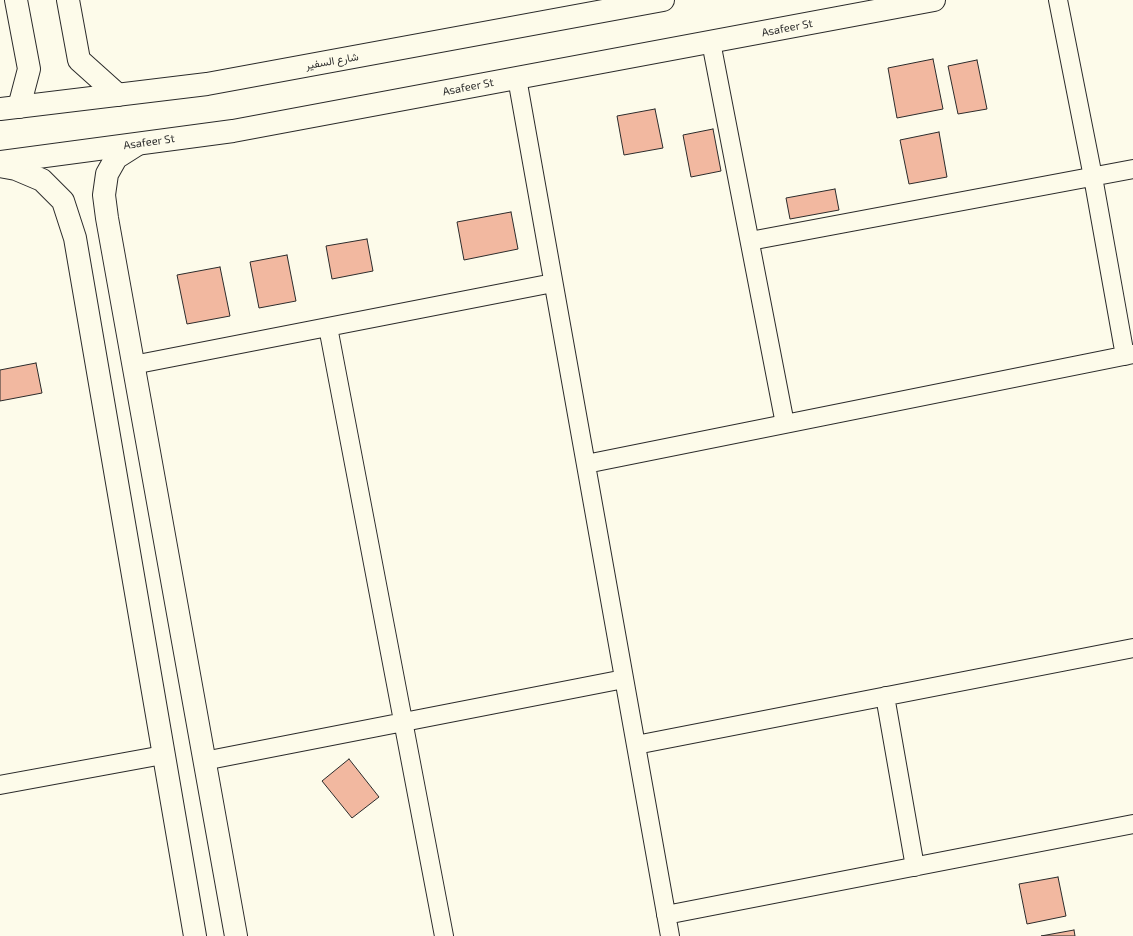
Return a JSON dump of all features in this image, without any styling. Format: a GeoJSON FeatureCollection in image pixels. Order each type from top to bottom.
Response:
{"type":"FeatureCollection","features":[{"type":"Feature","properties":{"kind":"street"},"geometry":{"type":"LineString","coordinates":[[10,108],[29,69],[16,0]]}},
{"type":"Feature","properties":{"kind":"street"},"geometry":{"type":"LineString","coordinates":[[68,0],[79,60],[118,95]]}},
{"type":"Feature","properties":{"kind":"street","name":"شارع السفير"},"geometry":{"type":"LineString","coordinates":[[10,108],[207,84],[663,0]]}},
{"type":"Feature","properties":{"kind":"street","name":"Asafeer St"},"geometry":{"type":"LineString","coordinates":[[0,162],[233,131],[934,0]]}},
{"type":"Feature","properties":{"kind":"street"},"geometry":{"type":"LineString","coordinates":[[586,464],[1129,355],[1058,0]]}},
{"type":"Feature","properties":{"kind":"street"},"geometry":{"type":"LineString","coordinates":[[711,42],[785,424]]}},
{"type":"Feature","properties":{"kind":"street"},"geometry":{"type":"LineString","coordinates":[[517,78],[670,936]]}},
{"type":"Feature","properties":{"kind":"street"},"geometry":{"type":"LineString","coordinates":[[138,144],[116,158],[107,174],[104,195],[133,365],[236,936]]}},
{"type":"Feature","properties":{"kind":"street"},"geometry":{"type":"LineString","coordinates":[[0,166],[16,169],[42,180],[63,201],[75,238],[195,936]]}},
{"type":"Feature","properties":{"kind":"street"},"geometry":{"type":"LineString","coordinates":[[750,241],[1133,169]]}},
{"type":"Feature","properties":{"kind":"street"},"geometry":{"type":"LineString","coordinates":[[133,365],[553,283]]}},
{"type":"Feature","properties":{"kind":"street"},"geometry":{"type":"LineString","coordinates":[[328,327],[444,936]]}},
{"type":"Feature","properties":{"kind":"street"},"geometry":{"type":"LineString","coordinates":[[636,745],[1133,648]]}},
{"type":"Feature","properties":{"kind":"street"},"geometry":{"type":"LineString","coordinates":[[204,761],[624,679]]}},
{"type":"Feature","properties":{"kind":"street"},"geometry":{"type":"LineString","coordinates":[[885,696],[915,866]]}},
{"type":"Feature","properties":{"kind":"street"},"geometry":{"type":"LineString","coordinates":[[0,785],[163,755]]}},
{"type":"Feature","properties":{"kind":"street"},"geometry":{"type":"LineString","coordinates":[[666,915],[1133,824]]}},
{"type":"Feature","properties":{"kind":"building"},"geometry":{"type":"Polygon","coordinates":[[[933,59],[943,109],[897,118],[888,68],[933,59]]]}},
{"type":"Feature","properties":{"kind":"building"},"geometry":{"type":"Polygon","coordinates":[[[977,60],[987,109],[958,114],[948,66],[977,60]]]}},
{"type":"Feature","properties":{"kind":"building"},"geometry":{"type":"Polygon","coordinates":[[[655,109],[663,148],[624,155],[617,116],[655,109]]]}},
{"type":"Feature","properties":{"kind":"building"},"geometry":{"type":"Polygon","coordinates":[[[713,129],[721,171],[691,177],[683,135],[713,129]]]}},
{"type":"Feature","properties":{"kind":"building"},"geometry":{"type":"Polygon","coordinates":[[[939,132],[947,177],[909,184],[900,140],[939,132]]]}},
{"type":"Feature","properties":{"kind":"building"},"geometry":{"type":"Polygon","coordinates":[[[835,189],[839,210],[790,219],[786,198],[835,189]]]}},
{"type":"Feature","properties":{"kind":"building"},"geometry":{"type":"Polygon","coordinates":[[[511,212],[518,249],[464,260],[457,222],[511,212]]]}},
{"type":"Feature","properties":{"kind":"building"},"geometry":{"type":"Polygon","coordinates":[[[367,239],[373,271],[332,279],[326,246],[367,239]]]}},
{"type":"Feature","properties":{"kind":"building"},"geometry":{"type":"Polygon","coordinates":[[[287,255],[296,301],[259,308],[250,262],[287,255]]]}},
{"type":"Feature","properties":{"kind":"building"},"geometry":{"type":"Polygon","coordinates":[[[220,267],[230,316],[187,324],[177,275],[220,267]]]}},
{"type":"Feature","properties":{"kind":"building"},"geometry":{"type":"Polygon","coordinates":[[[36,363],[42,393],[0,401],[0,370],[36,363]]]}},
{"type":"Feature","properties":{"kind":"building"},"geometry":{"type":"Polygon","coordinates":[[[349,759],[379,797],[352,818],[322,781],[349,759]]]}},
{"type":"Feature","properties":{"kind":"building"},"geometry":{"type":"Polygon","coordinates":[[[1058,877],[1066,916],[1027,924],[1019,884],[1058,877]]]}},
{"type":"Feature","properties":{"kind":"building"},"geometry":{"type":"Polygon","coordinates":[[[1074,930],[1075,936],[1041,936],[1074,930]]]}}]}
